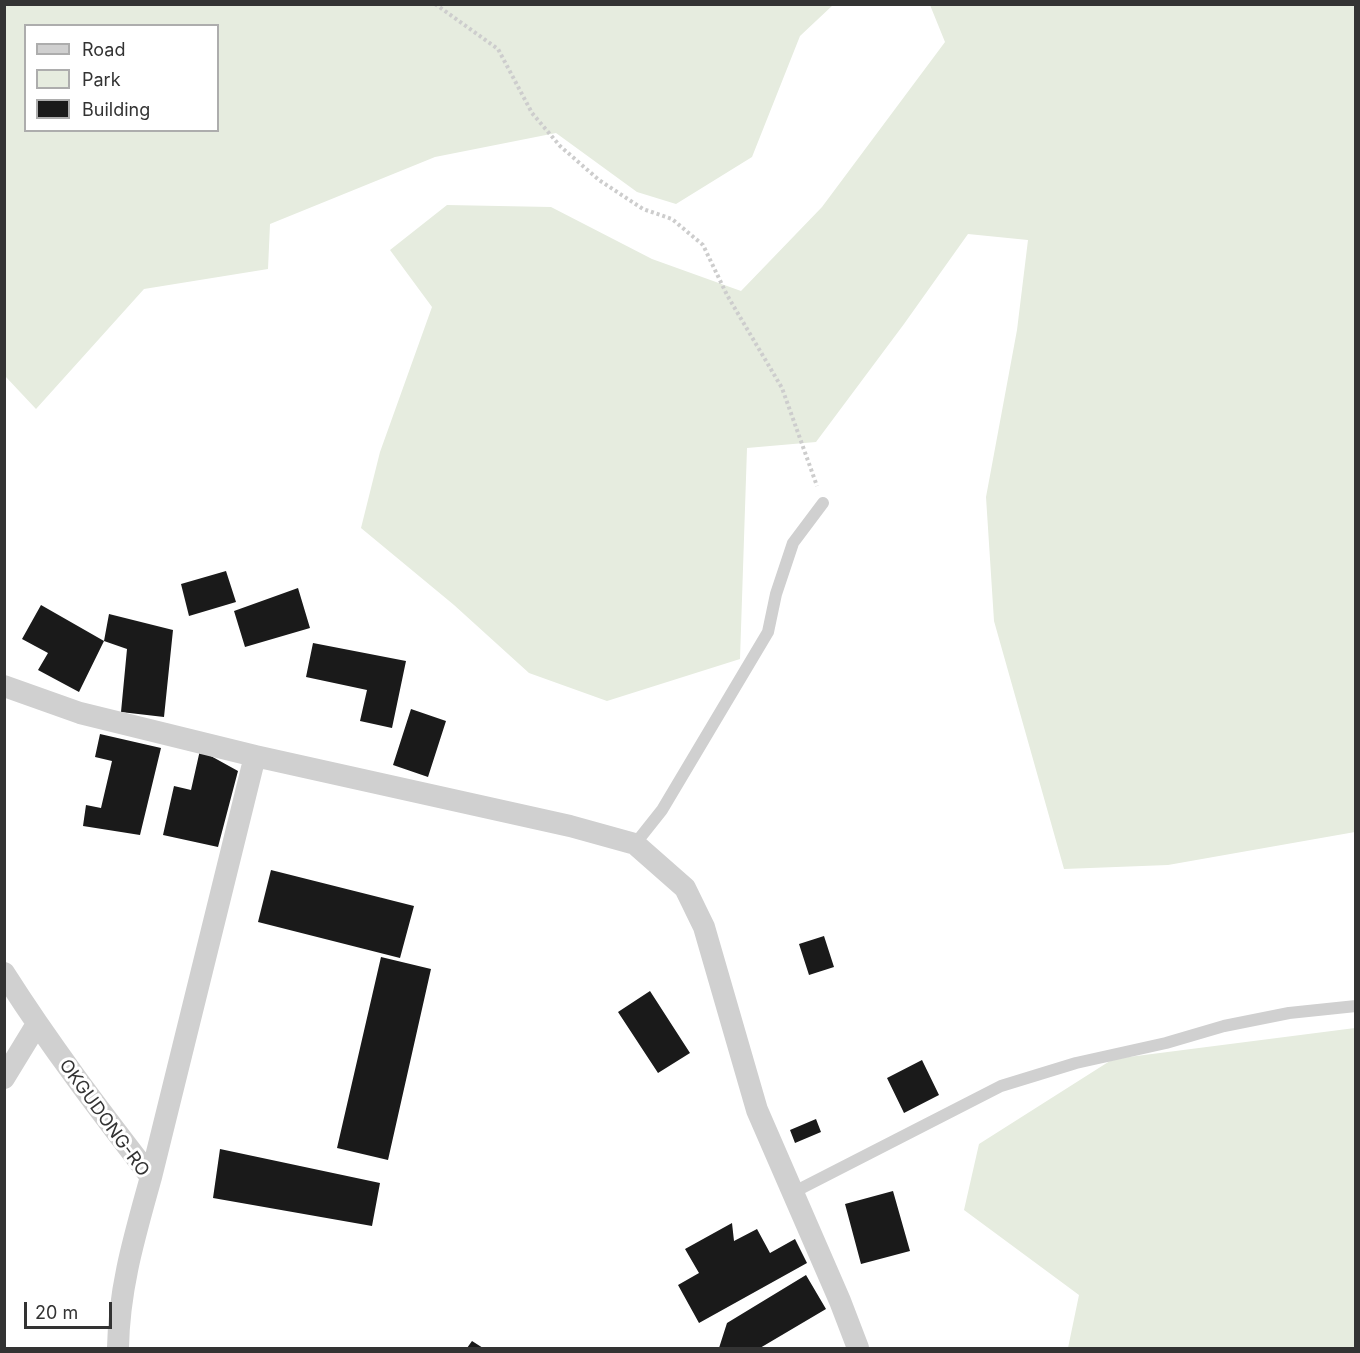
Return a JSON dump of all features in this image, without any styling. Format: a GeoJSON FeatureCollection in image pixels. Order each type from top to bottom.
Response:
{"type":"FeatureCollection","features":[{"type":"Feature","properties":{"kind":"street"},"geometry":{"type":"LineString","coordinates":[[4,686],[80,713],[635,844],[685,888],[704,927],[757,1110],[794,1192],[858,1348]]}},
{"type":"Feature","properties":{"kind":"street"},"geometry":{"type":"LineString","coordinates":[[151,1177],[255,756]]}},
{"type":"Feature","properties":{"kind":"street","name":"OKGUDONG-RO"},"geometry":{"type":"LineString","coordinates":[[4,973],[88,1095],[151,1177],[126,1268],[118,1329],[118,1348]]}},
{"type":"Feature","properties":{"kind":"street"},"geometry":{"type":"LineString","coordinates":[[4,1078],[37,1024]]}},
{"type":"Feature","properties":{"kind":"lane"},"geometry":{"type":"LineString","coordinates":[[635,844],[662,810],[768,632],[776,594],[793,543],[823,504]]}},
{"type":"Feature","properties":{"kind":"lane"},"geometry":{"type":"LineString","coordinates":[[794,1192],[1002,1086],[1038,1074],[1166,1043],[1224,1026],[1289,1013],[1356,1006]]}},
{"type":"Feature","properties":{"kind":"path"},"geometry":{"type":"LineString","coordinates":[[435,4],[498,49],[532,113],[560,146],[599,180],[644,209],[672,219],[703,245],[727,295],[783,388],[823,504]]}},
{"type":"Feature","properties":{"kind":"green space"},"geometry":{"type":"Polygon","coordinates":[[[5,4],[833,4],[800,36],[752,157],[676,204],[637,192],[556,133],[435,157],[270,224],[268,269],[144,289],[36,409],[5,376],[5,4]]]}},
{"type":"Feature","properties":{"kind":"green space"},"geometry":{"type":"Polygon","coordinates":[[[930,5],[1355,5],[1355,832],[1168,865],[1064,869],[994,621],[986,497],[1017,330],[1028,240],[968,234],[816,442],[747,448],[740,659],[607,701],[529,673],[454,605],[361,528],[380,452],[432,307],[390,250],[447,205],[551,207],[652,259],[741,291],[822,207],[945,42],[930,5]]]}},
{"type":"Feature","properties":{"kind":"green space"},"geometry":{"type":"Polygon","coordinates":[[[1355,1028],[1355,1348],[1068,1348],[1079,1295],[964,1210],[979,1144],[1113,1059],[1355,1028]]]}},
{"type":"Feature","properties":{"kind":"building"},"geometry":{"type":"Polygon","coordinates":[[[226,571],[236,602],[189,616],[181,584],[226,571]]]}},
{"type":"Feature","properties":{"kind":"building"},"geometry":{"type":"Polygon","coordinates":[[[298,588],[310,628],[245,647],[234,611],[298,588]]]}},
{"type":"Feature","properties":{"kind":"building"},"geometry":{"type":"Polygon","coordinates":[[[41,605],[104,641],[79,692],[38,670],[48,653],[22,639],[41,605]]]}},
{"type":"Feature","properties":{"kind":"building"},"geometry":{"type":"Polygon","coordinates":[[[109,614],[173,630],[164,717],[121,712],[127,649],[104,641],[109,614]]]}},
{"type":"Feature","properties":{"kind":"building"},"geometry":{"type":"Polygon","coordinates":[[[313,643],[406,661],[392,728],[360,721],[367,690],[306,677],[313,643]]]}},
{"type":"Feature","properties":{"kind":"building"},"geometry":{"type":"Polygon","coordinates":[[[411,709],[446,721],[428,777],[393,765],[411,709]]]}},
{"type":"Feature","properties":{"kind":"building"},"geometry":{"type":"Polygon","coordinates":[[[100,734],[161,748],[140,835],[83,826],[86,805],[101,808],[112,761],[95,757],[100,734]]]}},
{"type":"Feature","properties":{"kind":"building"},"geometry":{"type":"Polygon","coordinates":[[[200,750],[238,771],[218,847],[163,835],[174,786],[191,790],[200,750]]]}},
{"type":"Feature","properties":{"kind":"building"},"geometry":{"type":"Polygon","coordinates":[[[271,870],[414,906],[400,958],[258,922],[271,870]]]}},
{"type":"Feature","properties":{"kind":"building"},"geometry":{"type":"Polygon","coordinates":[[[824,936],[834,967],[809,975],[799,944],[824,936]]]}},
{"type":"Feature","properties":{"kind":"building"},"geometry":{"type":"Polygon","coordinates":[[[381,957],[431,969],[388,1160],[337,1148],[381,957]]]}},
{"type":"Feature","properties":{"kind":"building"},"geometry":{"type":"Polygon","coordinates":[[[650,991],[690,1053],[658,1073],[618,1012],[650,991]]]}},
{"type":"Feature","properties":{"kind":"building"},"geometry":{"type":"Polygon","coordinates":[[[922,1060],[939,1095],[904,1113],[887,1078],[922,1060]]]}},
{"type":"Feature","properties":{"kind":"building"},"geometry":{"type":"Polygon","coordinates":[[[816,1119],[821,1132],[795,1143],[790,1130],[816,1119]]]}},
{"type":"Feature","properties":{"kind":"building"},"geometry":{"type":"Polygon","coordinates":[[[220,1149],[380,1183],[372,1226],[213,1198],[220,1149]]]}},
{"type":"Feature","properties":{"kind":"building"},"geometry":{"type":"Polygon","coordinates":[[[893,1191],[910,1251],[861,1264],[845,1204],[893,1191]]]}},
{"type":"Feature","properties":{"kind":"building"},"geometry":{"type":"Polygon","coordinates":[[[732,1223],[734,1241],[757,1229],[770,1253],[795,1239],[807,1263],[699,1323],[678,1285],[699,1273],[685,1249],[732,1223]]]}},
{"type":"Feature","properties":{"kind":"building"},"geometry":{"type":"Polygon","coordinates":[[[806,1275],[826,1309],[760,1348],[719,1348],[727,1323],[806,1275]]]}},
{"type":"Feature","properties":{"kind":"building"},"geometry":{"type":"Polygon","coordinates":[[[472,1341],[483,1348],[467,1348],[472,1341]]]}}]}
